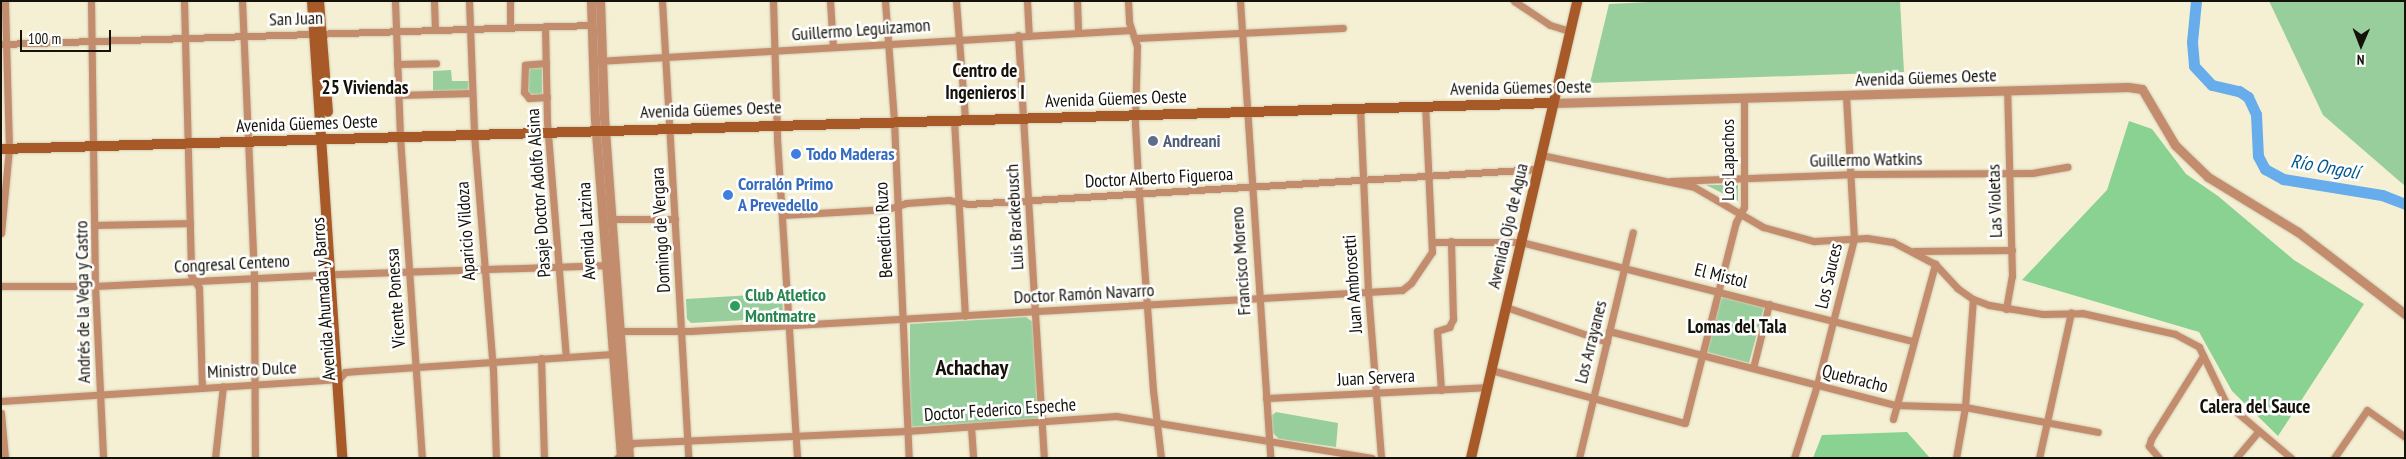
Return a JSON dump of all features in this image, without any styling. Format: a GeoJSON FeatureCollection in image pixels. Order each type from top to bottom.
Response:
{"type":"FeatureCollection","features":[{"type":"Feature","properties":{"kind":"main road"},"geometry":{"type":"LineString","coordinates":[[312,1],[318,33]]}},
{"type":"Feature","properties":{"kind":"main road"},"geometry":{"type":"LineString","coordinates":[[318,33],[319,1]]}},
{"type":"Feature","properties":{"kind":"main road","name":"Avenida Ojo de Agua"},"geometry":{"type":"LineString","coordinates":[[1471,458],[1577,1]]}},
{"type":"Feature","properties":{"kind":"main road","name":"Avenida Ahumada y Barros"},"geometry":{"type":"LineString","coordinates":[[318,33],[349,458]]}},
{"type":"Feature","properties":{"kind":"main road","name":"Avenida Güemes Oeste"},"geometry":{"type":"LineString","coordinates":[[5,148],[188,144],[778,124],[1553,103]]}},
{"type":"Feature","properties":{"kind":"main road","name":"Avenida Ahumada y Barros"},"geometry":{"type":"LineString","coordinates":[[342,376],[342,458]]}},
{"type":"Feature","properties":{"kind":"street"},"geometry":{"type":"LineString","coordinates":[[1,233],[5,148],[5,1]]}},
{"type":"Feature","properties":{"kind":"street","name":"Andrés de la Vega y Castro"},"geometry":{"type":"LineString","coordinates":[[90,1],[96,225],[95,286],[103,458]]}},
{"type":"Feature","properties":{"kind":"street"},"geometry":{"type":"LineString","coordinates":[[184,1],[191,275],[199,288],[202,388]]}},
{"type":"Feature","properties":{"kind":"street"},"geometry":{"type":"LineString","coordinates":[[242,1],[254,279],[255,458]]}},
{"type":"Feature","properties":{"kind":"street","name":"Vicente Ponessa"},"geometry":{"type":"LineString","coordinates":[[395,1],[400,136],[422,458]]}},
{"type":"Feature","properties":{"kind":"street"},"geometry":{"type":"LineString","coordinates":[[434,1],[435,30]]}},
{"type":"Feature","properties":{"kind":"street","name":"Aparicio Vildoza"},"geometry":{"type":"LineString","coordinates":[[470,1],[474,134],[496,458]]}},
{"type":"Feature","properties":{"kind":"street"},"geometry":{"type":"LineString","coordinates":[[510,1],[510,27]]}},
{"type":"Feature","properties":{"kind":"street","name":"Avenida Latzina"},"geometry":{"type":"LineString","coordinates":[[591,1],[592,25],[598,61]]}},
{"type":"Feature","properties":{"kind":"street","name":"Avenida Latzina"},"geometry":{"type":"LineString","coordinates":[[600,1],[598,61],[601,130],[610,265],[612,354],[622,457]]}},
{"type":"Feature","properties":{"kind":"street","name":"Domingo de Vergara"},"geometry":{"type":"LineString","coordinates":[[662,1],[688,458]]}},
{"type":"Feature","properties":{"kind":"street"},"geometry":{"type":"LineString","coordinates":[[773,1],[797,458]]}},
{"type":"Feature","properties":{"kind":"street"},"geometry":{"type":"LineString","coordinates":[[830,1],[833,47]]}},
{"type":"Feature","properties":{"kind":"street","name":"Benedicto Ruzo"},"geometry":{"type":"LineString","coordinates":[[885,1],[894,122],[906,431],[909,458]]}},
{"type":"Feature","properties":{"kind":"street"},"geometry":{"type":"LineString","coordinates":[[956,1],[965,120]]}},
{"type":"Feature","properties":{"kind":"street"},"geometry":{"type":"LineString","coordinates":[[1026,1],[1029,35]]}},
{"type":"Feature","properties":{"kind":"street"},"geometry":{"type":"LineString","coordinates":[[1078,1],[1078,32]]}},
{"type":"Feature","properties":{"kind":"street"},"geometry":{"type":"LineString","coordinates":[[1128,1],[1131,30],[1135,38],[1136,114],[1146,306],[1153,390],[1159,422],[1161,458]]}},
{"type":"Feature","properties":{"kind":"street","name":"Francisco Moreno"},"geometry":{"type":"LineString","coordinates":[[1240,1],[1250,188],[1270,458]]}},
{"type":"Feature","properties":{"kind":"street"},"geometry":{"type":"LineString","coordinates":[[1514,1],[1550,25],[1570,32]]}},
{"type":"Feature","properties":{"kind":"street","name":"San Juan"},"geometry":{"type":"LineString","coordinates":[[4,44],[592,25]]}},
{"type":"Feature","properties":{"kind":"street","name":"Pasaje Doctor Adolfo Alsina"},"geometry":{"type":"LineString","coordinates":[[545,26],[549,132],[566,357]]}},
{"type":"Feature","properties":{"kind":"street"},"geometry":{"type":"LineString","coordinates":[[1135,38],[1343,28]]}},
{"type":"Feature","properties":{"kind":"street","name":"Guillermo Leguizamon"},"geometry":{"type":"LineString","coordinates":[[598,61],[1018,35],[1131,30]]}},
{"type":"Feature","properties":{"kind":"street","name":"Luis Brackebusch"},"geometry":{"type":"LineString","coordinates":[[1018,35],[1025,118],[1044,458]]}},
{"type":"Feature","properties":{"kind":"street"},"geometry":{"type":"LineString","coordinates":[[397,64],[436,63]]}},
{"type":"Feature","properties":{"kind":"street"},"geometry":{"type":"LineString","coordinates":[[546,63],[525,64],[524,92],[528,98],[547,97]]}},
{"type":"Feature","properties":{"kind":"street","name":"Avenida Güemes Oeste"},"geometry":{"type":"LineString","coordinates":[[1553,103],[2128,87],[2142,89],[2176,145],[2208,177],[2298,232],[2405,314]]}},
{"type":"Feature","properties":{"kind":"street","name":"Las Violetas"},"geometry":{"type":"LineString","coordinates":[[2006,309],[2012,276],[2007,91]]}},
{"type":"Feature","properties":{"kind":"street"},"geometry":{"type":"LineString","coordinates":[[398,95],[472,93]]}},
{"type":"Feature","properties":{"kind":"street","name":"Los Sauces"},"geometry":{"type":"LineString","coordinates":[[1794,458],[1817,384],[1854,239],[1846,96]]}},
{"type":"Feature","properties":{"kind":"street","name":"Los Lapachos"},"geometry":{"type":"LineString","coordinates":[[1593,398],[1685,423],[1736,222],[1744,208],[1744,99]]}},
{"type":"Feature","properties":{"kind":"street"},"geometry":{"type":"LineString","coordinates":[[1425,106],[1427,176],[1432,242],[1521,242]]}},
{"type":"Feature","properties":{"kind":"street","name":"Juan Ambrosetti"},"geometry":{"type":"LineString","coordinates":[[1360,108],[1368,292],[1381,458]]}},
{"type":"Feature","properties":{"kind":"street"},"geometry":{"type":"LineString","coordinates":[[954,120],[965,316]]}},
{"type":"Feature","properties":{"kind":"street","name":"Avenida Latzina"},"geometry":{"type":"LineString","coordinates":[[601,130],[612,219],[610,265],[620,331],[628,448],[622,457]]}},
{"type":"Feature","properties":{"kind":"street"},"geometry":{"type":"LineString","coordinates":[[1541,155],[1694,187],[1763,227],[1814,241],[1881,239],[1914,251],[1935,264],[1957,288],[1973,299],[2006,309],[2043,314],[2071,312],[2176,334],[2199,347],[2221,396],[2258,432],[2291,458]]}},
{"type":"Feature","properties":{"kind":"street","name":"Guillermo Watkins"},"geometry":{"type":"LineString","coordinates":[[1665,182],[1850,174],[2032,173],[2067,167]]}},
{"type":"Feature","properties":{"kind":"street","name":"Doctor Alberto Figueroa"},"geometry":{"type":"LineString","coordinates":[[783,215],[949,200],[968,204],[1029,201],[1538,169]]}},
{"type":"Feature","properties":{"kind":"street"},"geometry":{"type":"LineString","coordinates":[[612,219],[675,218]]}},
{"type":"Feature","properties":{"kind":"street"},"geometry":{"type":"LineString","coordinates":[[96,225],[190,223]]}},
{"type":"Feature","properties":{"kind":"street","name":"Los Arrayanes"},"geometry":{"type":"LineString","coordinates":[[1579,458],[1633,232]]}},
{"type":"Feature","properties":{"kind":"street","name":"Doctor Ramón Navarro"},"geometry":{"type":"LineString","coordinates":[[620,331],[682,330],[965,316],[1258,299],[1407,288],[1428,261],[1432,242]]}},
{"type":"Feature","properties":{"kind":"street"},"geometry":{"type":"LineString","coordinates":[[1441,390],[1437,331],[1449,327],[1453,318],[1451,242]]}},
{"type":"Feature","properties":{"kind":"street","name":"El Mistol"},"geometry":{"type":"LineString","coordinates":[[1521,242],[1914,341]]}},
{"type":"Feature","properties":{"kind":"street"},"geometry":{"type":"LineString","coordinates":[[1914,251],[2012,250]]}},
{"type":"Feature","properties":{"kind":"street"},"geometry":{"type":"LineString","coordinates":[[1893,419],[1935,264]]}},
{"type":"Feature","properties":{"kind":"street","name":"Congresal Centeno"},"geometry":{"type":"LineString","coordinates":[[1,286],[95,286],[335,274],[610,265]]}},
{"type":"Feature","properties":{"kind":"street"},"geometry":{"type":"LineString","coordinates":[[1956,458],[1965,407],[1973,299]]}},
{"type":"Feature","properties":{"kind":"street"},"geometry":{"type":"LineString","coordinates":[[1753,368],[1769,304]]}},
{"type":"Feature","properties":{"kind":"street"},"geometry":{"type":"LineString","coordinates":[[1506,306],[1607,342]]}},
{"type":"Feature","properties":{"kind":"street"},"geometry":{"type":"LineString","coordinates":[[2039,458],[2071,312]]}},
{"type":"Feature","properties":{"kind":"street","name":"Quebracho"},"geometry":{"type":"LineString","coordinates":[[1610,331],[1896,405],[1965,407],[2098,432]]}},
{"type":"Feature","properties":{"kind":"street","name":"Ministro Dulce"},"geometry":{"type":"LineString","coordinates":[[1,401],[256,384],[416,367],[621,353]]}},
{"type":"Feature","properties":{"kind":"street"},"geometry":{"type":"LineString","coordinates":[[2159,458],[2149,446],[2203,356]]}},
{"type":"Feature","properties":{"kind":"street"},"geometry":{"type":"LineString","coordinates":[[541,358],[544,458]]}},
{"type":"Feature","properties":{"kind":"street"},"geometry":{"type":"LineString","coordinates":[[1491,370],[1593,398]]}},
{"type":"Feature","properties":{"kind":"street"},"geometry":{"type":"LineString","coordinates":[[215,458],[223,386]]}},
{"type":"Feature","properties":{"kind":"street","name":"Juan Servera"},"geometry":{"type":"LineString","coordinates":[[1266,398],[1487,387]]}},
{"type":"Feature","properties":{"kind":"street"},"geometry":{"type":"LineString","coordinates":[[2334,458],[2366,410],[2405,437]]}},
{"type":"Feature","properties":{"kind":"street"},"geometry":{"type":"LineString","coordinates":[[1,413],[6,458]]}},
{"type":"Feature","properties":{"kind":"street","name":"Doctor Federico Espeche"},"geometry":{"type":"LineString","coordinates":[[628,448],[633,443],[906,431],[1042,423],[1116,416],[1372,458]]}},
{"type":"Feature","properties":{"kind":"street"},"geometry":{"type":"LineString","coordinates":[[971,427],[973,458]]}},
{"type":"Feature","properties":{"kind":"street"},"geometry":{"type":"LineString","coordinates":[[2236,458],[2258,432]]}},
{"type":"Feature","properties":{"kind":"green space"},"geometry":{"type":"Polygon","coordinates":[[[1669,1],[1900,1],[1904,72],[1590,83],[1609,4],[1669,1]]]}},
{"type":"Feature","properties":{"kind":"green space"},"geometry":{"type":"Polygon","coordinates":[[[2269,1],[2405,1],[2405,186],[2323,115],[2269,1]]]}},
{"type":"Feature","properties":{"kind":"green space"},"geometry":{"type":"Polygon","coordinates":[[[527,66],[542,66],[542,94],[527,94],[527,66]]]}},
{"type":"Feature","properties":{"kind":"green space"},"geometry":{"type":"Polygon","coordinates":[[[451,70],[452,81],[469,81],[468,90],[433,92],[433,71],[451,70]]]}},
{"type":"Feature","properties":{"kind":"green space"},"geometry":{"type":"Polygon","coordinates":[[[2129,121],[2152,129],[2186,174],[2218,196],[2294,260],[2364,304],[2278,436],[2232,391],[2199,332],[2022,280],[2107,190],[2129,121]]]}},
{"type":"Feature","properties":{"kind":"green space"},"geometry":{"type":"Polygon","coordinates":[[[1706,185],[1738,185],[1738,201],[1706,185]]]}},
{"type":"Feature","properties":{"kind":"green space","name":"Club Atletico Montmatre"},"geometry":{"type":"Polygon","coordinates":[[[782,293],[783,314],[780,318],[691,323],[687,319],[686,299],[782,293]]]}},
{"type":"Feature","properties":{"kind":"green space"},"geometry":{"type":"Polygon","coordinates":[[[1725,296],[1764,307],[1749,363],[1707,352],[1719,300],[1725,296]]]}},
{"type":"Feature","properties":{"kind":"green space"},"geometry":{"type":"Polygon","coordinates":[[[1026,317],[1033,322],[1038,420],[910,427],[910,324],[1026,317]]]}},
{"type":"Feature","properties":{"kind":"green space"},"geometry":{"type":"Polygon","coordinates":[[[1276,412],[1338,423],[1336,447],[1279,439],[1271,431],[1270,417],[1276,412]]]}},
{"type":"Feature","properties":{"kind":"green space"},"geometry":{"type":"Polygon","coordinates":[[[1907,432],[1930,458],[1813,458],[1822,435],[1907,432]]]}},
{"type":"Feature","properties":{"kind":"waterway","name":"Río Ongolí"},"geometry":{"type":"LineString","coordinates":[[2196,1],[2192,42],[2194,66],[2212,85],[2239,91],[2248,97],[2256,114],[2258,156],[2265,169],[2283,179],[2382,195],[2405,204]]}},
{"type":"Feature","properties":{"kind":"place","name":"Andreani"},"geometry":{"type":"Point","coordinates":[1153,141]}},
{"type":"Feature","properties":{"kind":"place","name":"Todo Maderas"},"geometry":{"type":"Point","coordinates":[796,154]}},
{"type":"Feature","properties":{"kind":"place","name":"Corralón Primo A Prevedello"},"geometry":{"type":"Point","coordinates":[728,195]}},
{"type":"Feature","properties":{"kind":"place","name":"Club Atletico Montmatre"},"geometry":{"type":"Point","coordinates":[735,306]}},
{"type":"Feature","properties":{"kind":"district","name":"Centro de Ingenieros I"},"geometry":{"type":"Point","coordinates":[985,82]}},
{"type":"Feature","properties":{"kind":"district","name":"25 Viviendas"},"geometry":{"type":"Point","coordinates":[365,88]}},
{"type":"Feature","properties":{"kind":"district","name":"Lomas del Tala"},"geometry":{"type":"Point","coordinates":[1737,327]}},
{"type":"Feature","properties":{"kind":"district","name":"Achachay"},"geometry":{"type":"Point","coordinates":[972,368]}},
{"type":"Feature","properties":{"kind":"district","name":"Calera del Sauce"},"geometry":{"type":"Point","coordinates":[2255,407]}}]}
